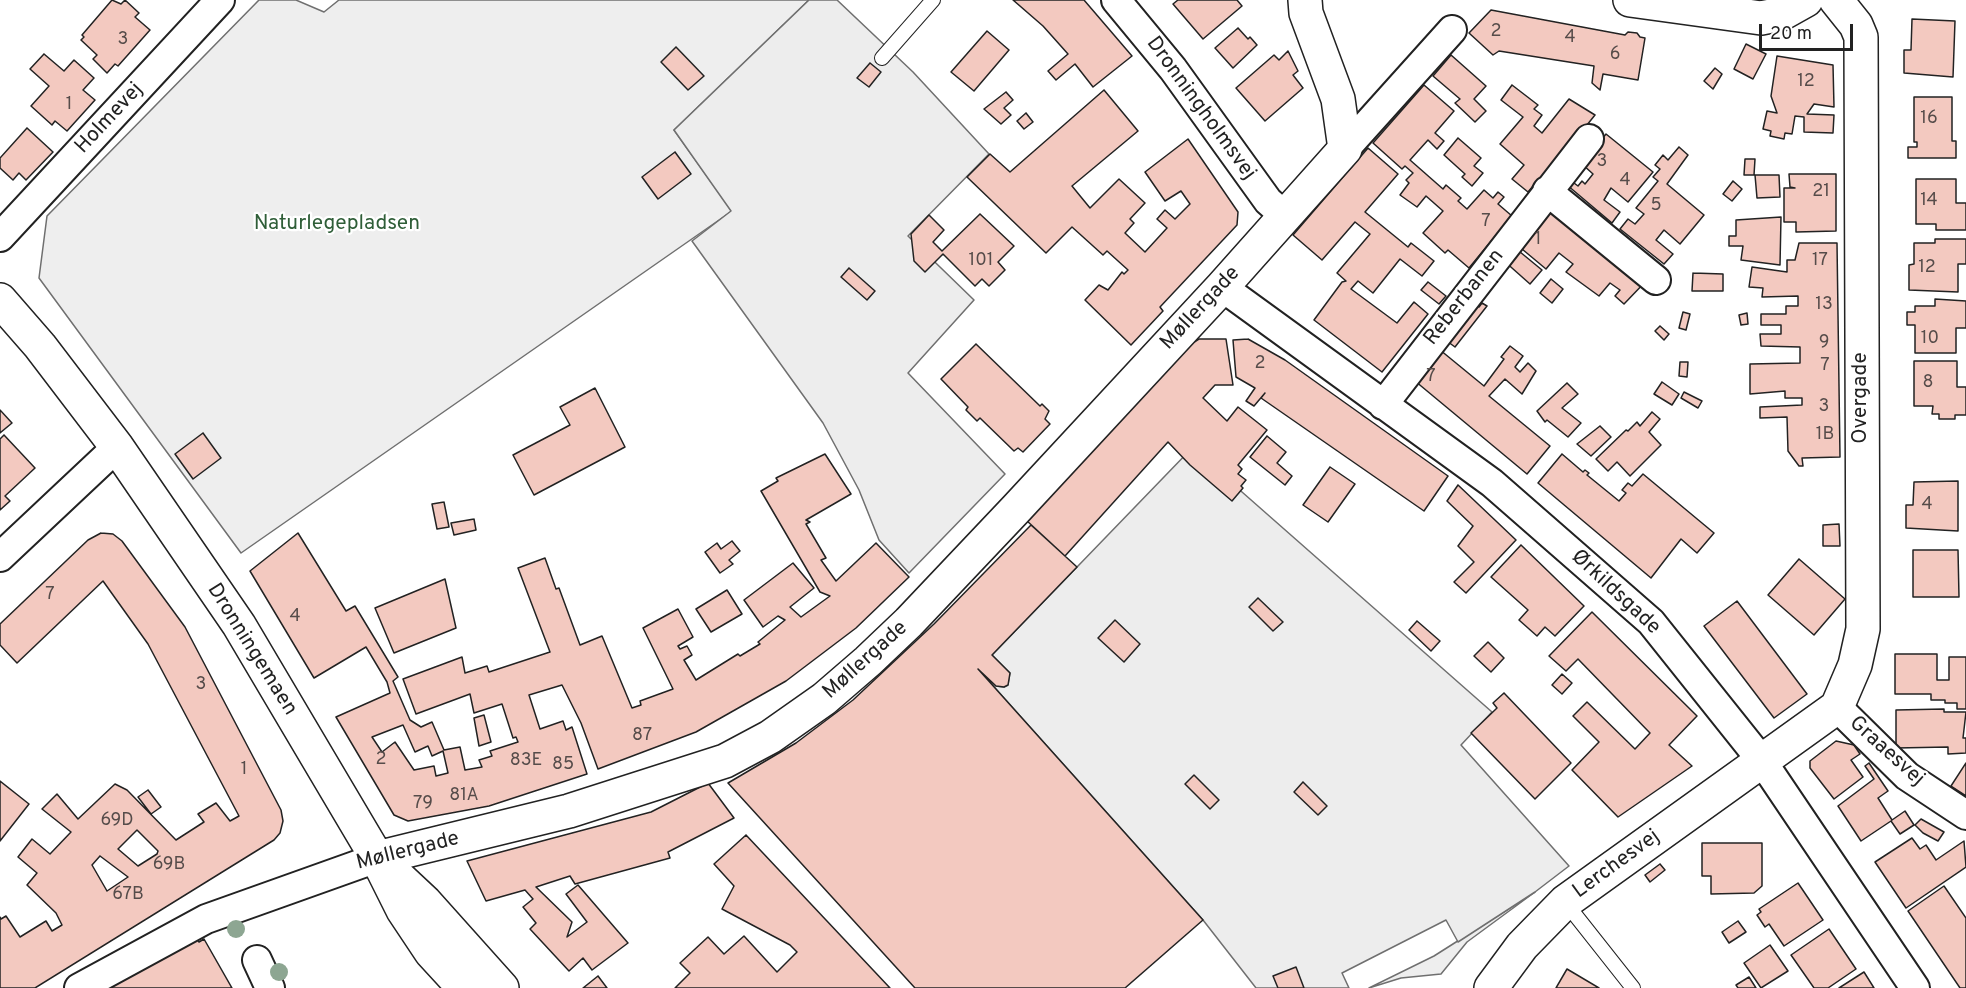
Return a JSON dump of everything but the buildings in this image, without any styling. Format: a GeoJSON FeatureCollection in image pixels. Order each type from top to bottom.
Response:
{"type":"FeatureCollection","features":[{"type":"Feature","properties":{"kind":"street","name":"Holmevej"},"geometry":{"type":"LineString","coordinates":[[0,237],[220,0]]}},
{"type":"Feature","properties":{"kind":"street","name":"Dronningholmsvej"},"geometry":{"type":"LineString","coordinates":[[1116,0],[1173,69],[1268,201],[1285,216]]}},
{"type":"Feature","properties":{"kind":"street"},"geometry":{"type":"LineString","coordinates":[[1305,0],[1306,13],[1338,99],[1345,148]]}},
{"type":"Feature","properties":{"kind":"street"},"geometry":{"type":"LineString","coordinates":[[1630,0],[1761,18],[1781,14],[1806,0]]}},
{"type":"Feature","properties":{"kind":"street","name":"Overgade"},"geometry":{"type":"LineString","coordinates":[[1836,0],[1856,25],[1861,37],[1863,606],[1863,629],[1855,664],[1837,707]]}},
{"type":"Feature","properties":{"kind":"street","name":"Møllergade"},"geometry":{"type":"LineString","coordinates":[[79,988],[206,919],[377,858],[569,811],[725,761],[770,737],[824,699],[909,622],[1222,287],[1452,30]]}},
{"type":"Feature","properties":{"kind":"street","name":"Reberbanen"},"geometry":{"type":"LineString","coordinates":[[1383,405],[1547,191],[1590,139]]}},
{"type":"Feature","properties":{"kind":"street"},"geometry":{"type":"LineString","coordinates":[[1547,191],[1656,280]]}},
{"type":"Feature","properties":{"kind":"street","name":"Ørkildsgade"},"geometry":{"type":"LineString","coordinates":[[1222,287],[1492,483],[1651,622],[1762,761],[1915,988]]}},
{"type":"Feature","properties":{"kind":"street","name":"Dronningemaen"},"geometry":{"type":"LineString","coordinates":[[0,300],[40,346],[117,447],[239,625],[377,858],[415,929],[464,988]]}},
{"type":"Feature","properties":{"kind":"street"},"geometry":{"type":"LineString","coordinates":[[0,556],[117,447]]}},
{"type":"Feature","properties":{"kind":"street"},"geometry":{"type":"LineString","coordinates":[[1762,761],[1837,707]]}},
{"type":"Feature","properties":{"kind":"street","name":"Graaesvej"},"geometry":{"type":"LineString","coordinates":[[1837,707],[1907,776],[1966,815]]}},
{"type":"Feature","properties":{"kind":"street","name":"Lerchesvej"},"geometry":{"type":"LineString","coordinates":[[1491,988],[1522,946],[1565,902],[1762,761]]}},
{"type":"Feature","properties":{"kind":"street","name":"Dronningemaen"},"geometry":{"type":"LineString","coordinates":[[377,858],[425,902],[502,988]]}},
{"type":"Feature","properties":{"kind":"street"},"geometry":{"type":"LineString","coordinates":[[257,960],[270,988]]}},
{"type":"Feature","properties":{"kind":"lane"},"geometry":{"type":"LineString","coordinates":[[882,58],[933,0]]}},
{"type":"Feature","properties":{"kind":"lane"},"geometry":{"type":"LineString","coordinates":[[1565,902],[1633,988]]}},
{"type":"Feature","properties":{"kind":"green space","name":"Naturlegepladsen"},"geometry":{"type":"Polygon","coordinates":[[[259,0],[296,0],[324,12],[339,0],[809,0],[674,130],[732,211],[241,553],[39,278],[47,216],[259,0]]]}},
{"type":"Feature","properties":{"kind":"green space"},"geometry":{"type":"Polygon","coordinates":[[[1535,892],[1467,942],[1441,974],[1401,978],[1369,988],[1434,956],[1535,892]]]}},
{"type":"Feature","properties":{"kind":"shaded area"},"geometry":{"type":"Polygon","coordinates":[[[809,0],[837,0],[913,72],[989,154],[908,236],[974,300],[908,373],[1005,474],[909,573],[879,540],[859,490],[823,423],[692,241],[731,211],[674,130],[809,0]]]}},
{"type":"Feature","properties":{"kind":"shaded area"},"geometry":{"type":"Polygon","coordinates":[[[1192,448],[1492,712],[1461,745],[1569,866],[1535,892],[1458,942],[1446,920],[1342,973],[1349,988],[1256,988],[1203,920],[978,669],[996,686],[1008,685],[1010,673],[992,655],[1192,448]]]}}]}
